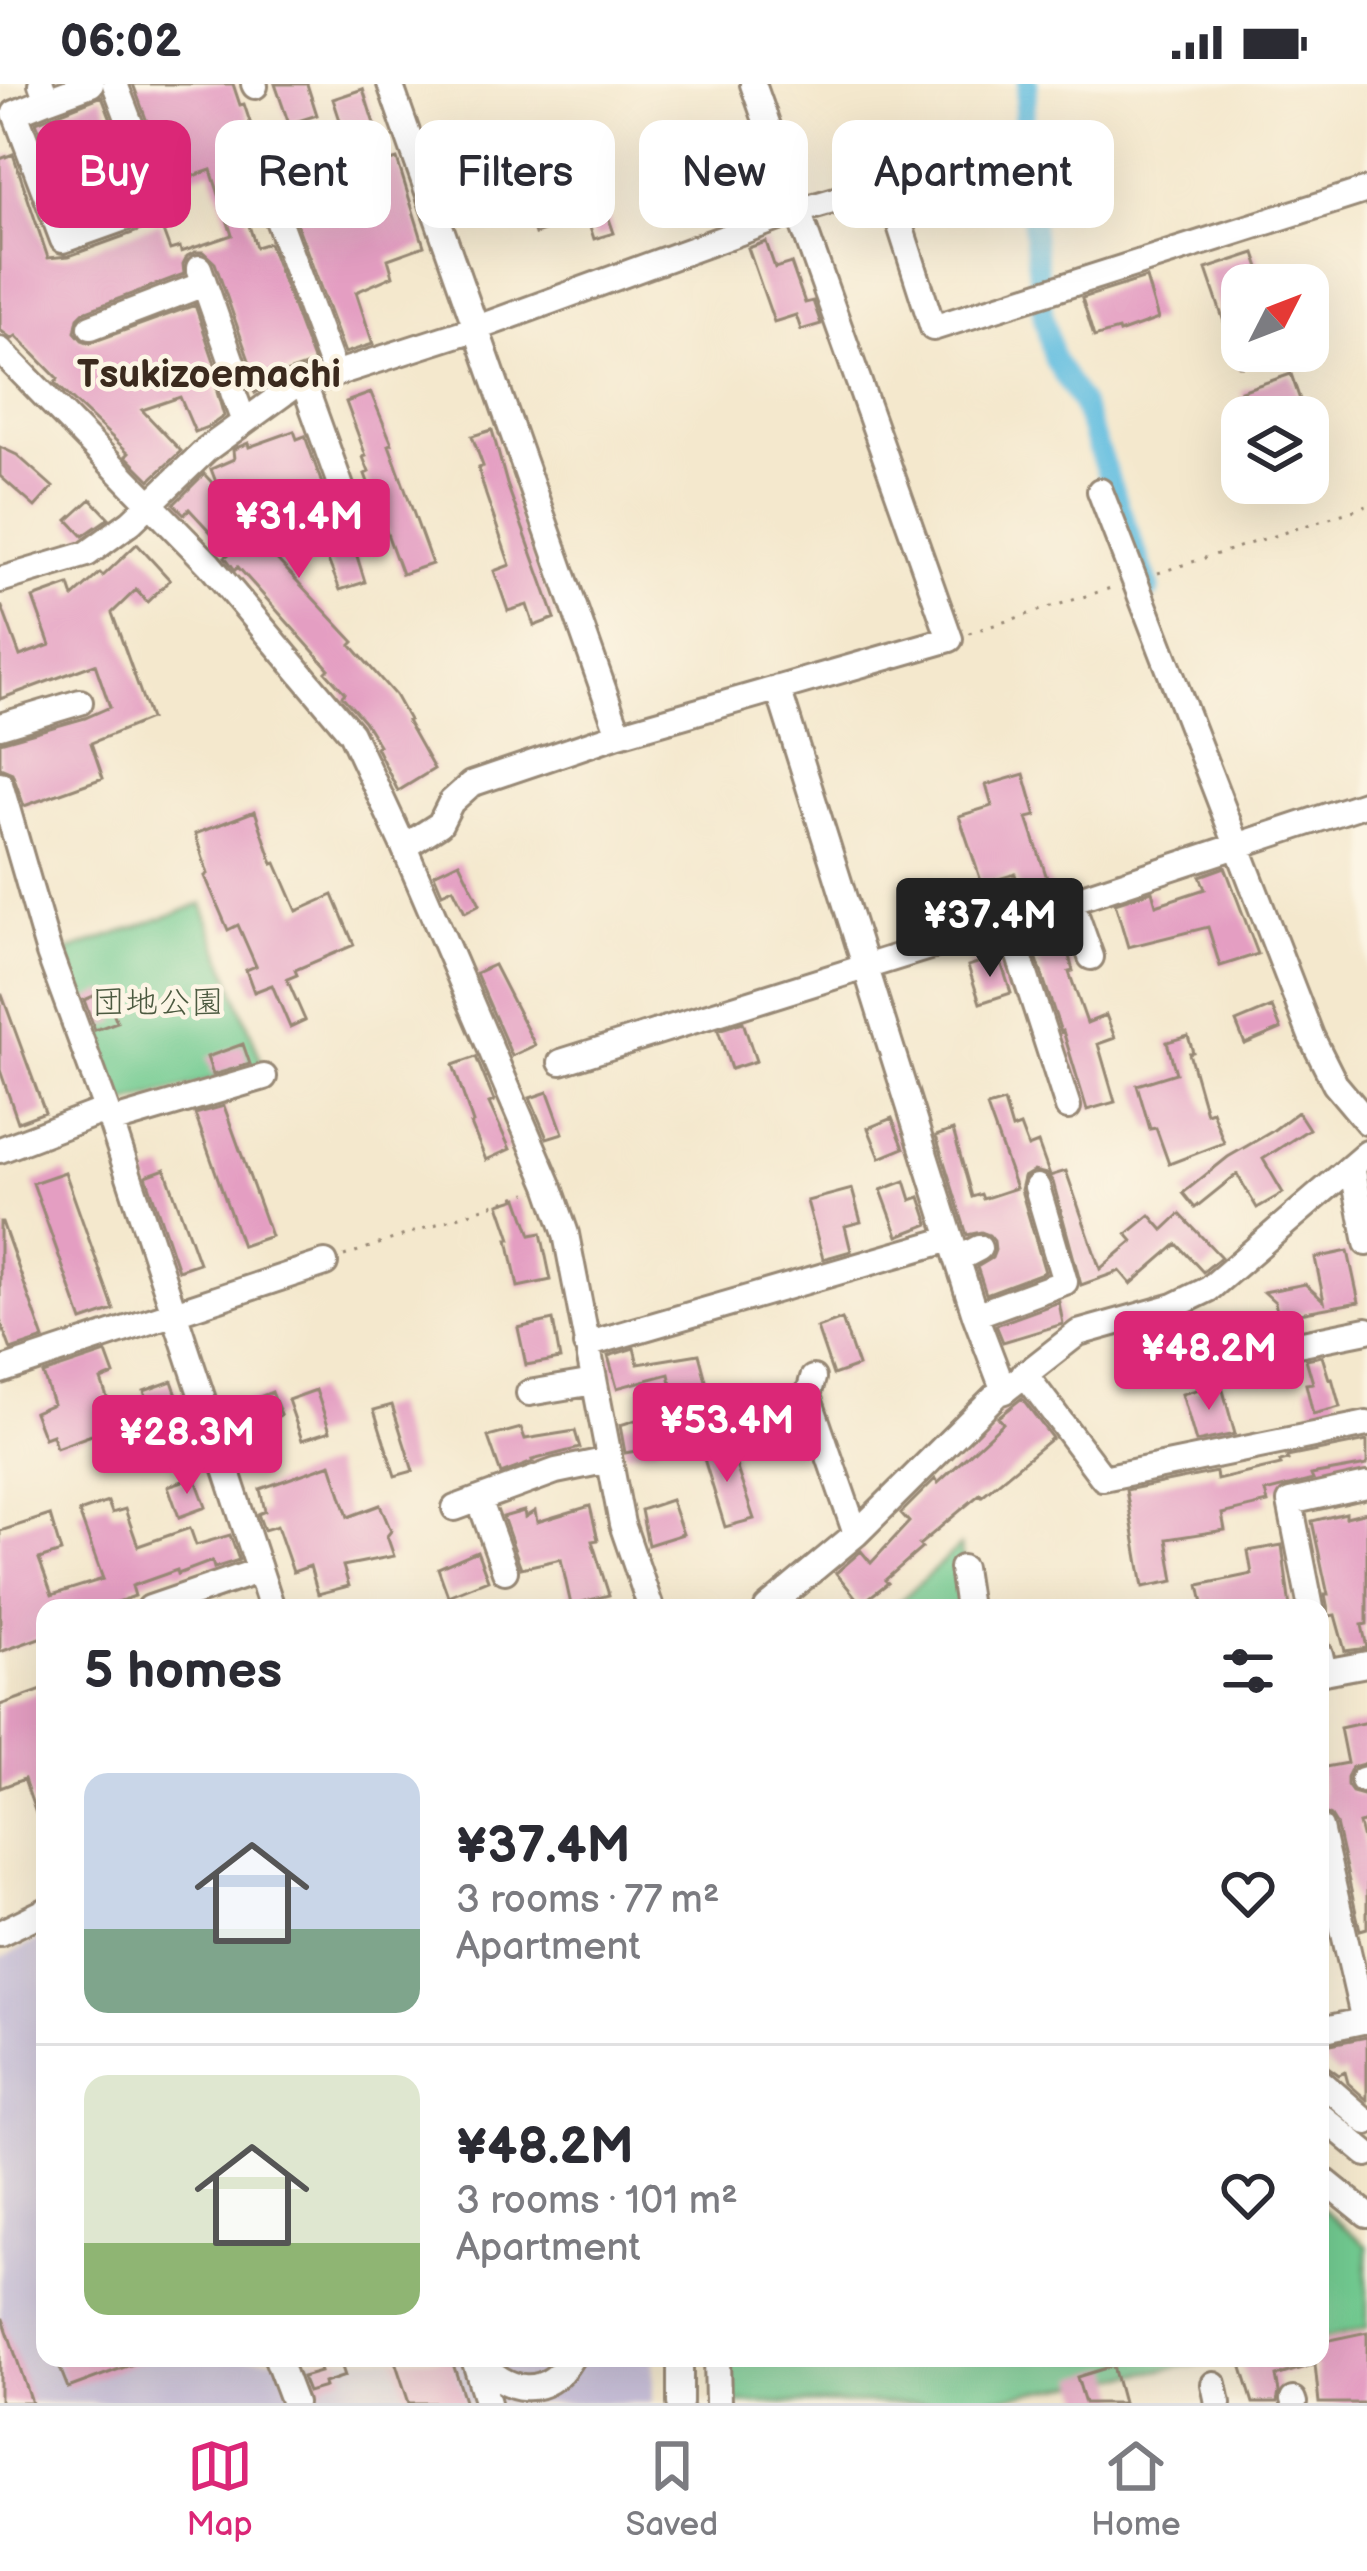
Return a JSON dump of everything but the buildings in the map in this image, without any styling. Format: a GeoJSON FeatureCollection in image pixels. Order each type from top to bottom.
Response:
{"type":"FeatureCollection","features":[{"type":"Feature","properties":{"kind":"street"},"geometry":{"type":"LineString","coordinates":[[92,84],[44,92],[7,115],[63,240],[160,205],[115,84]]}},
{"type":"Feature","properties":{"kind":"street"},"geometry":{"type":"LineString","coordinates":[[389,84],[619,734]]}},
{"type":"Feature","properties":{"kind":"street"},"geometry":{"type":"LineString","coordinates":[[753,84],[766,120]]}},
{"type":"Feature","properties":{"kind":"street"},"geometry":{"type":"LineString","coordinates":[[808,208],[887,185],[933,328],[1367,190]]}},
{"type":"Feature","properties":{"kind":"street"},"geometry":{"type":"LineString","coordinates":[[281,228],[335,374]]}},
{"type":"Feature","properties":{"kind":"street"},"geometry":{"type":"LineString","coordinates":[[0,580],[87,554],[131,522],[207,448],[291,388],[477,328],[751,228]]}},
{"type":"Feature","properties":{"kind":"street"},"geometry":{"type":"LineString","coordinates":[[404,847],[440,824],[451,802],[470,784],[619,734],[950,639],[804,228]]}},
{"type":"Feature","properties":{"kind":"street"},"geometry":{"type":"LineString","coordinates":[[91,327],[202,276],[234,368],[233,392],[244,422]]}},
{"type":"Feature","properties":{"kind":"street"},"geometry":{"type":"LineString","coordinates":[[0,350],[209,564],[351,733],[404,847],[566,1234],[622,1525],[647,1599]]}},
{"type":"Feature","properties":{"kind":"street"},"geometry":{"type":"LineString","coordinates":[[304,384],[359,537]]}},
{"type":"Feature","properties":{"kind":"street"},"geometry":{"type":"LineString","coordinates":[[1100,491],[1312,1036],[1335,1084],[1367,1122]]}},
{"type":"Feature","properties":{"kind":"street"},"geometry":{"type":"LineString","coordinates":[[286,529],[349,508]]}},
{"type":"Feature","properties":{"kind":"street"},"geometry":{"type":"LineString","coordinates":[[778,688],[866,967],[963,1248],[975,1315],[1004,1391]]}},
{"type":"Feature","properties":{"kind":"street"},"geometry":{"type":"LineString","coordinates":[[0,726],[80,702]]}},
{"type":"Feature","properties":{"kind":"street"},"geometry":{"type":"LineString","coordinates":[[0,784],[49,953],[269,1599]]}},
{"type":"Feature","properties":{"kind":"street"},"geometry":{"type":"LineString","coordinates":[[560,1062],[1008,922],[1367,803]]}},
{"type":"Feature","properties":{"kind":"street"},"geometry":{"type":"LineString","coordinates":[[1072,901],[1091,957]]}},
{"type":"Feature","properties":{"kind":"street"},"geometry":{"type":"LineString","coordinates":[[1008,922],[1068,1107]]}},
{"type":"Feature","properties":{"kind":"street"},"geometry":{"type":"LineString","coordinates":[[0,1150],[108,1116],[264,1077]]}},
{"type":"Feature","properties":{"kind":"street"},"geometry":{"type":"LineString","coordinates":[[1360,1160],[1367,1243]]}},
{"type":"Feature","properties":{"kind":"street"},"geometry":{"type":"LineString","coordinates":[[778,1599],[856,1534],[981,1408],[1024,1373],[1078,1333],[1174,1306],[1209,1289],[1360,1160]]}},
{"type":"Feature","properties":{"kind":"street"},"geometry":{"type":"LineString","coordinates":[[975,1315],[1065,1282],[1037,1187]]}},
{"type":"Feature","properties":{"kind":"street"},"geometry":{"type":"LineString","coordinates":[[586,1345],[963,1248]]}},
{"type":"Feature","properties":{"kind":"street"},"geometry":{"type":"LineString","coordinates":[[0,1371],[325,1263]]}},
{"type":"Feature","properties":{"kind":"street"},"geometry":{"type":"LineString","coordinates":[[1235,1343],[1261,1339],[1263,1351],[1367,1330]]}},
{"type":"Feature","properties":{"kind":"street"},"geometry":{"type":"LineString","coordinates":[[1024,1373],[1103,1478],[1367,1424]]}},
{"type":"Feature","properties":{"kind":"street"},"geometry":{"type":"LineString","coordinates":[[813,1378],[808,1396],[856,1534]]}},
{"type":"Feature","properties":{"kind":"street"},"geometry":{"type":"LineString","coordinates":[[529,1393],[594,1382]]}},
{"type":"Feature","properties":{"kind":"street"},"geometry":{"type":"LineString","coordinates":[[505,1571],[467,1503],[556,1471],[610,1460]]}},
{"type":"Feature","properties":{"kind":"street"},"geometry":{"type":"LineString","coordinates":[[1309,1599],[1290,1502],[1367,1485]]}},
{"type":"Feature","properties":{"kind":"street"},"geometry":{"type":"LineString","coordinates":[[962,1568],[967,1599]]}},
{"type":"Feature","properties":{"kind":"street"},"geometry":{"type":"LineString","coordinates":[[176,1599],[258,1571]]}},
{"type":"Feature","properties":{"kind":"street"},"geometry":{"type":"LineString","coordinates":[[1329,1671],[1367,1664]]}},
{"type":"Feature","properties":{"kind":"street"},"geometry":{"type":"LineString","coordinates":[[1329,1867],[1365,2021],[1329,2028]]}},
{"type":"Feature","properties":{"kind":"street"},"geometry":{"type":"LineString","coordinates":[[0,1933],[36,1915]]}},
{"type":"Feature","properties":{"kind":"street"},"geometry":{"type":"LineString","coordinates":[[1329,2089],[1367,2122]]}},
{"type":"Feature","properties":{"kind":"street"},"geometry":{"type":"LineString","coordinates":[[1329,2122],[1367,2154]]}},
{"type":"Feature","properties":{"kind":"street"},"geometry":{"type":"LineString","coordinates":[[1329,2184],[1367,2215]]}},
{"type":"Feature","properties":{"kind":"street"},"geometry":{"type":"LineString","coordinates":[[280,2367],[294,2403]]}},
{"type":"Feature","properties":{"kind":"street"},"geometry":{"type":"LineString","coordinates":[[478,2367],[488,2403]]}},
{"type":"Feature","properties":{"kind":"street"},"geometry":{"type":"LineString","coordinates":[[484,2367],[529,2395],[565,2367]]}},
{"type":"Feature","properties":{"kind":"street"},"geometry":{"type":"LineString","coordinates":[[680,2367],[680,2403]]}},
{"type":"Feature","properties":{"kind":"street"},"geometry":{"type":"LineString","coordinates":[[717,2367],[718,2403]]}},
{"type":"Feature","properties":{"kind":"path"},"geometry":{"type":"LineString","coordinates":[[950,639],[1367,506]]}},
{"type":"Feature","properties":{"kind":"path"},"geometry":{"type":"LineString","coordinates":[[325,1263],[549,1185]]}},
{"type":"Feature","properties":{"kind":"shaded area"},"geometry":{"type":"Polygon","coordinates":[[[36,1941],[36,2367],[653,2367],[653,2403],[0,2403],[0,1959],[36,1941]]]}},
{"type":"Feature","properties":{"kind":"green space","name":"団地公園"},"geometry":{"type":"Polygon","coordinates":[[[202,904],[263,1066],[117,1106],[56,955],[202,904]]]}},
{"type":"Feature","properties":{"kind":"green space"},"geometry":{"type":"Polygon","coordinates":[[[960,1546],[972,1599],[902,1599],[960,1546]]]}},
{"type":"Feature","properties":{"kind":"green space"},"geometry":{"type":"Polygon","coordinates":[[[1329,2214],[1367,2246],[1367,2328],[1329,2337],[1329,2214]]]}},
{"type":"Feature","properties":{"kind":"green space"},"geometry":{"type":"Polygon","coordinates":[[[724,2367],[1181,2367],[965,2403],[726,2403],[724,2367]]]}},
{"type":"Feature","properties":{"kind":"waterway"},"geometry":{"type":"LineString","coordinates":[[1028,84],[1022,132],[1043,315],[1054,359],[1081,403],[1150,589]]}},
{"type":"Feature","properties":{"kind":"district","name":"Tsukizoemachi"},"geometry":{"type":"Point","coordinates":[209,375]}}]}
